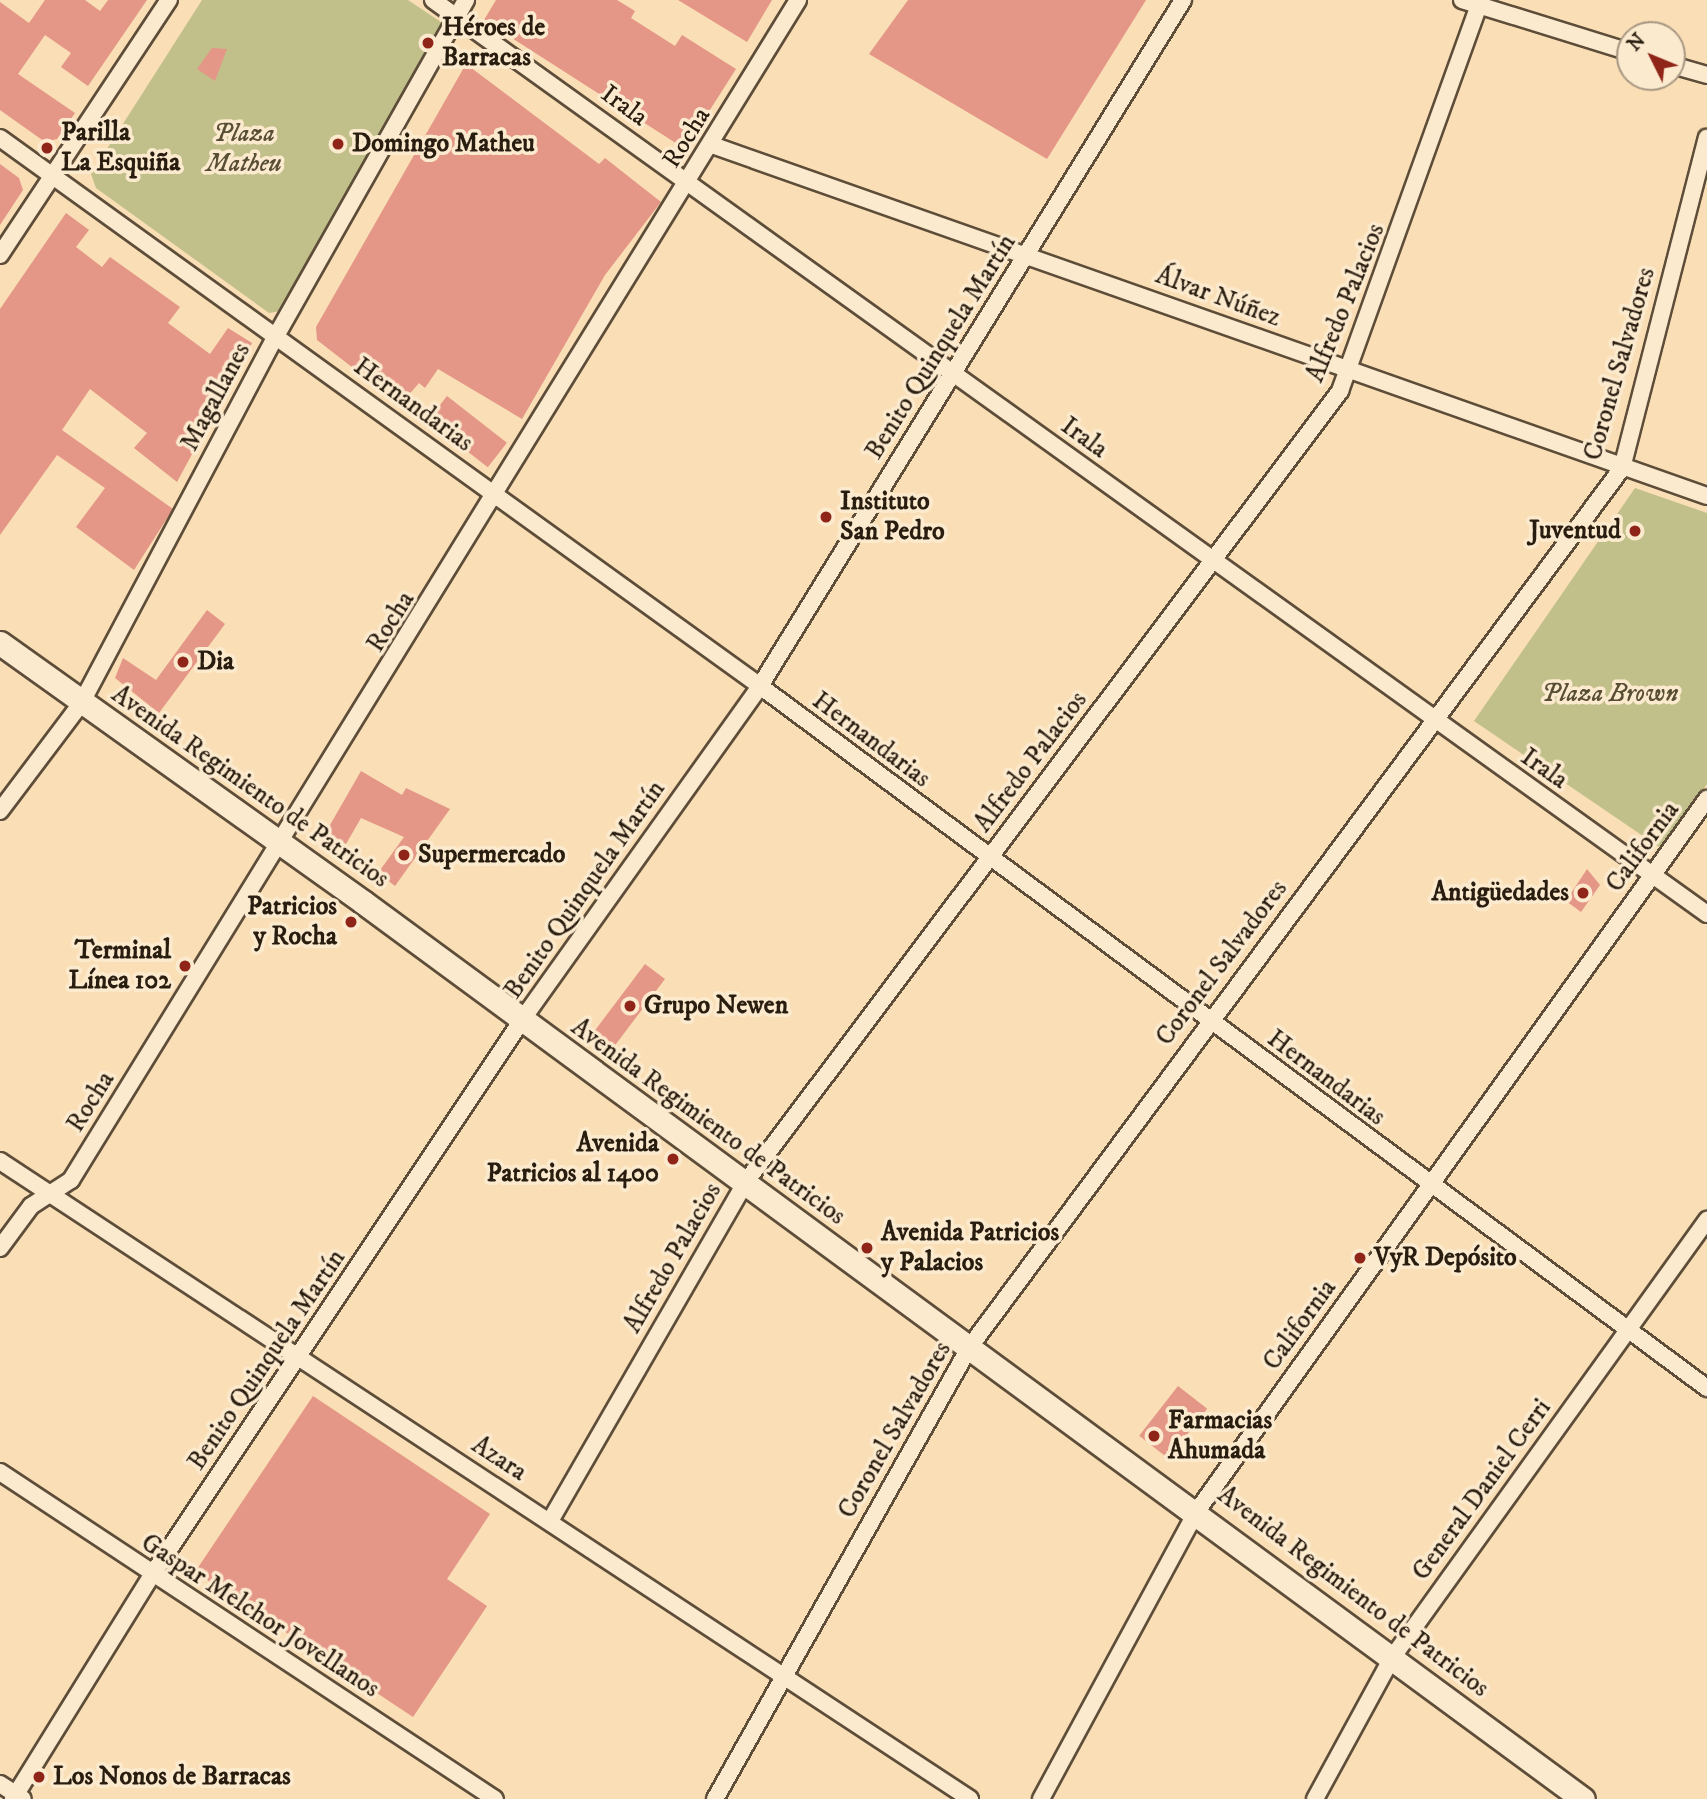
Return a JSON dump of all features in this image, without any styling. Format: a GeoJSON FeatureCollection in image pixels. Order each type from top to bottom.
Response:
{"type":"FeatureCollection","features":[{"type":"Feature","properties":{"kind":"main road","name":"Avenida Regimiento de Patricios"},"geometry":{"type":"LineString","coordinates":[[0,643],[283,844],[969,1348],[1197,1511],[1583,1799]]}},
{"type":"Feature","properties":{"kind":"street"},"geometry":{"type":"LineString","coordinates":[[0,255],[169,0]]}},
{"type":"Feature","properties":{"kind":"street","name":"Irala"},"geometry":{"type":"LineString","coordinates":[[433,0],[954,373],[1434,723],[1707,914]]}},
{"type":"Feature","properties":{"kind":"street","name":"Magallanes"},"geometry":{"type":"LineString","coordinates":[[0,811],[82,702],[276,336],[466,0]]}},
{"type":"Feature","properties":{"kind":"street","name":"Rocha"},"geometry":{"type":"LineString","coordinates":[[0,1248],[31,1206],[71,1180],[283,844],[712,145],[798,0]]}},
{"type":"Feature","properties":{"kind":"street","name":"Benito Quinquela Martín"},"geometry":{"type":"LineString","coordinates":[[17,1797],[152,1575],[300,1358],[523,1020],[760,686],[1183,0]]}},
{"type":"Feature","properties":{"kind":"street"},"geometry":{"type":"LineString","coordinates":[[1462,0],[1480,3],[1616,47]]}},
{"type":"Feature","properties":{"kind":"street","name":"Alfredo Palacios"},"geometry":{"type":"LineString","coordinates":[[550,1521],[745,1183],[1213,563],[1352,371],[1480,3]]}},
{"type":"Feature","properties":{"kind":"street"},"geometry":{"type":"LineString","coordinates":[[1686,69],[1707,75]]}},
{"type":"Feature","properties":{"kind":"street","name":"Hernandarias"},"geometry":{"type":"LineString","coordinates":[[0,138],[760,686],[988,859],[1707,1388]]}},
{"type":"Feature","properties":{"kind":"street","name":"Coronel Salvadores"},"geometry":{"type":"LineString","coordinates":[[715,1799],[969,1348],[1208,1021],[1434,723],[1622,468],[1707,138]]}},
{"type":"Feature","properties":{"kind":"street","name":"Álvar Núñez"},"geometry":{"type":"LineString","coordinates":[[712,145],[1707,496]]}},
{"type":"Feature","properties":{"kind":"street","name":"California"},"geometry":{"type":"LineString","coordinates":[[1041,1799],[1197,1511],[1707,799]]}},
{"type":"Feature","properties":{"kind":"street","name":"Azara"},"geometry":{"type":"LineString","coordinates":[[0,1160],[970,1799]]}},
{"type":"Feature","properties":{"kind":"street","name":"General Daniel Cerri"},"geometry":{"type":"LineString","coordinates":[[1315,1799],[1392,1658],[1707,1220]]}},
{"type":"Feature","properties":{"kind":"street","name":"Gaspar Melchor Jovellanos"},"geometry":{"type":"LineString","coordinates":[[0,1472],[152,1575],[495,1799]]}},
{"type":"Feature","properties":{"kind":"street"},"geometry":{"type":"LineString","coordinates":[[0,1784],[17,1797]]}},
{"type":"Feature","properties":{"kind":"green space","name":"Plaza Matheu"},"geometry":{"type":"Polygon","coordinates":[[[202,0],[408,0],[441,22],[441,36],[286,310],[269,313],[96,188],[91,174],[202,0]]]}},
{"type":"Feature","properties":{"kind":"green space","name":"Plaza Brown"},"geometry":{"type":"Polygon","coordinates":[[[1635,488],[1707,513],[1707,784],[1662,849],[1474,721],[1635,488]]]}},
{"type":"Feature","properties":{"kind":"building"},"geometry":{"type":"Polygon","coordinates":[[[45,0],[85,0],[100,11],[108,0],[147,0],[88,86],[61,67],[71,53],[45,35],[18,74],[75,113],[57,139],[45,142],[0,110],[0,2],[29,23],[45,0]]]}},
{"type":"Feature","properties":{"kind":"building"},"geometry":{"type":"Polygon","coordinates":[[[496,0],[617,0],[635,11],[631,18],[675,46],[682,35],[736,69],[685,149],[484,20],[496,0]]]}},
{"type":"Feature","properties":{"kind":"building"},"geometry":{"type":"Polygon","coordinates":[[[678,0],[772,0],[747,42],[678,0]]]}},
{"type":"Feature","properties":{"kind":"building"},"geometry":{"type":"Polygon","coordinates":[[[908,0],[1146,0],[1047,159],[869,54],[908,0]]]}},
{"type":"Feature","properties":{"kind":"building"},"geometry":{"type":"Polygon","coordinates":[[[212,48],[227,49],[215,81],[197,69],[212,48]]]}},
{"type":"Feature","properties":{"kind":"building"},"geometry":{"type":"Polygon","coordinates":[[[466,64],[599,164],[605,158],[661,202],[605,275],[522,419],[438,369],[425,388],[419,383],[407,397],[395,387],[388,395],[317,340],[316,327],[466,64]]]}},
{"type":"Feature","properties":{"kind":"building"},"geometry":{"type":"Polygon","coordinates":[[[0,164],[19,178],[23,190],[0,225],[0,164]]]}},
{"type":"Feature","properties":{"kind":"building"},"geometry":{"type":"Polygon","coordinates":[[[66,213],[89,230],[76,247],[102,267],[110,257],[180,307],[168,323],[210,354],[228,328],[252,343],[177,482],[134,448],[147,433],[90,389],[62,430],[173,509],[134,570],[76,527],[105,488],[57,455],[0,535],[0,309],[66,213]]]}},
{"type":"Feature","properties":{"kind":"building"},"geometry":{"type":"Polygon","coordinates":[[[447,396],[507,443],[488,467],[428,420],[447,396]]]}},
{"type":"Feature","properties":{"kind":"building","name":"Dia"},"geometry":{"type":"Polygon","coordinates":[[[207,610],[225,624],[159,713],[115,678],[123,658],[156,680],[207,610]]]}},
{"type":"Feature","properties":{"kind":"building"},"geometry":{"type":"Polygon","coordinates":[[[361,771],[402,795],[406,788],[450,809],[395,886],[378,873],[404,837],[361,818],[346,844],[326,832],[361,771]]]}},
{"type":"Feature","properties":{"kind":"building","name":"Antigüedades"},"geometry":{"type":"Polygon","coordinates":[[[1587,869],[1600,885],[1581,912],[1566,901],[1587,869]]]}},
{"type":"Feature","properties":{"kind":"building","name":"Grupo Newen"},"geometry":{"type":"Polygon","coordinates":[[[645,964],[665,979],[613,1048],[593,1033],[645,964]]]}},
{"type":"Feature","properties":{"kind":"building"},"geometry":{"type":"Polygon","coordinates":[[[1178,1386],[1207,1409],[1168,1458],[1139,1436],[1178,1386]]]}},
{"type":"Feature","properties":{"kind":"building"},"geometry":{"type":"Polygon","coordinates":[[[313,1396],[490,1514],[447,1579],[487,1606],[413,1717],[195,1572],[313,1396]]]}},
{"type":"Feature","properties":{"kind":"place","name":"Héroes de Barracas"},"geometry":{"type":"Point","coordinates":[428,43]}},
{"type":"Feature","properties":{"kind":"place","name":"Domingo Matheu"},"geometry":{"type":"Point","coordinates":[338,144]}},
{"type":"Feature","properties":{"kind":"place","name":"Parilla La Esquiña"},"geometry":{"type":"Point","coordinates":[47,148]}},
{"type":"Feature","properties":{"kind":"place","name":"Instituto San Pedro"},"geometry":{"type":"Point","coordinates":[826,517]}},
{"type":"Feature","properties":{"kind":"place","name":"Juventud"},"geometry":{"type":"Point","coordinates":[1635,531]}},
{"type":"Feature","properties":{"kind":"place","name":"Dia"},"geometry":{"type":"Point","coordinates":[183,662]}},
{"type":"Feature","properties":{"kind":"place","name":"Supermercado"},"geometry":{"type":"Point","coordinates":[404,855]}},
{"type":"Feature","properties":{"kind":"place","name":"Antigüedades"},"geometry":{"type":"Point","coordinates":[1583,893]}},
{"type":"Feature","properties":{"kind":"place","name":"Patricios y Rocha"},"geometry":{"type":"Point","coordinates":[351,922]}},
{"type":"Feature","properties":{"kind":"place","name":"Terminal Línea 102"},"geometry":{"type":"Point","coordinates":[185,966]}},
{"type":"Feature","properties":{"kind":"place","name":"Grupo Newen"},"geometry":{"type":"Point","coordinates":[630,1006]}},
{"type":"Feature","properties":{"kind":"place","name":"Avenida Patricios al 1400"},"geometry":{"type":"Point","coordinates":[673,1159]}},
{"type":"Feature","properties":{"kind":"place","name":"Avenida Patricios y Palacios"},"geometry":{"type":"Point","coordinates":[867,1248]}},
{"type":"Feature","properties":{"kind":"place","name":"VyR Depósito"},"geometry":{"type":"Point","coordinates":[1360,1258]}},
{"type":"Feature","properties":{"kind":"place","name":"Farmacias Ahumada"},"geometry":{"type":"Point","coordinates":[1154,1436]}},
{"type":"Feature","properties":{"kind":"place","name":"Los Nonos de Barracas"},"geometry":{"type":"Point","coordinates":[39,1777]}}]}
